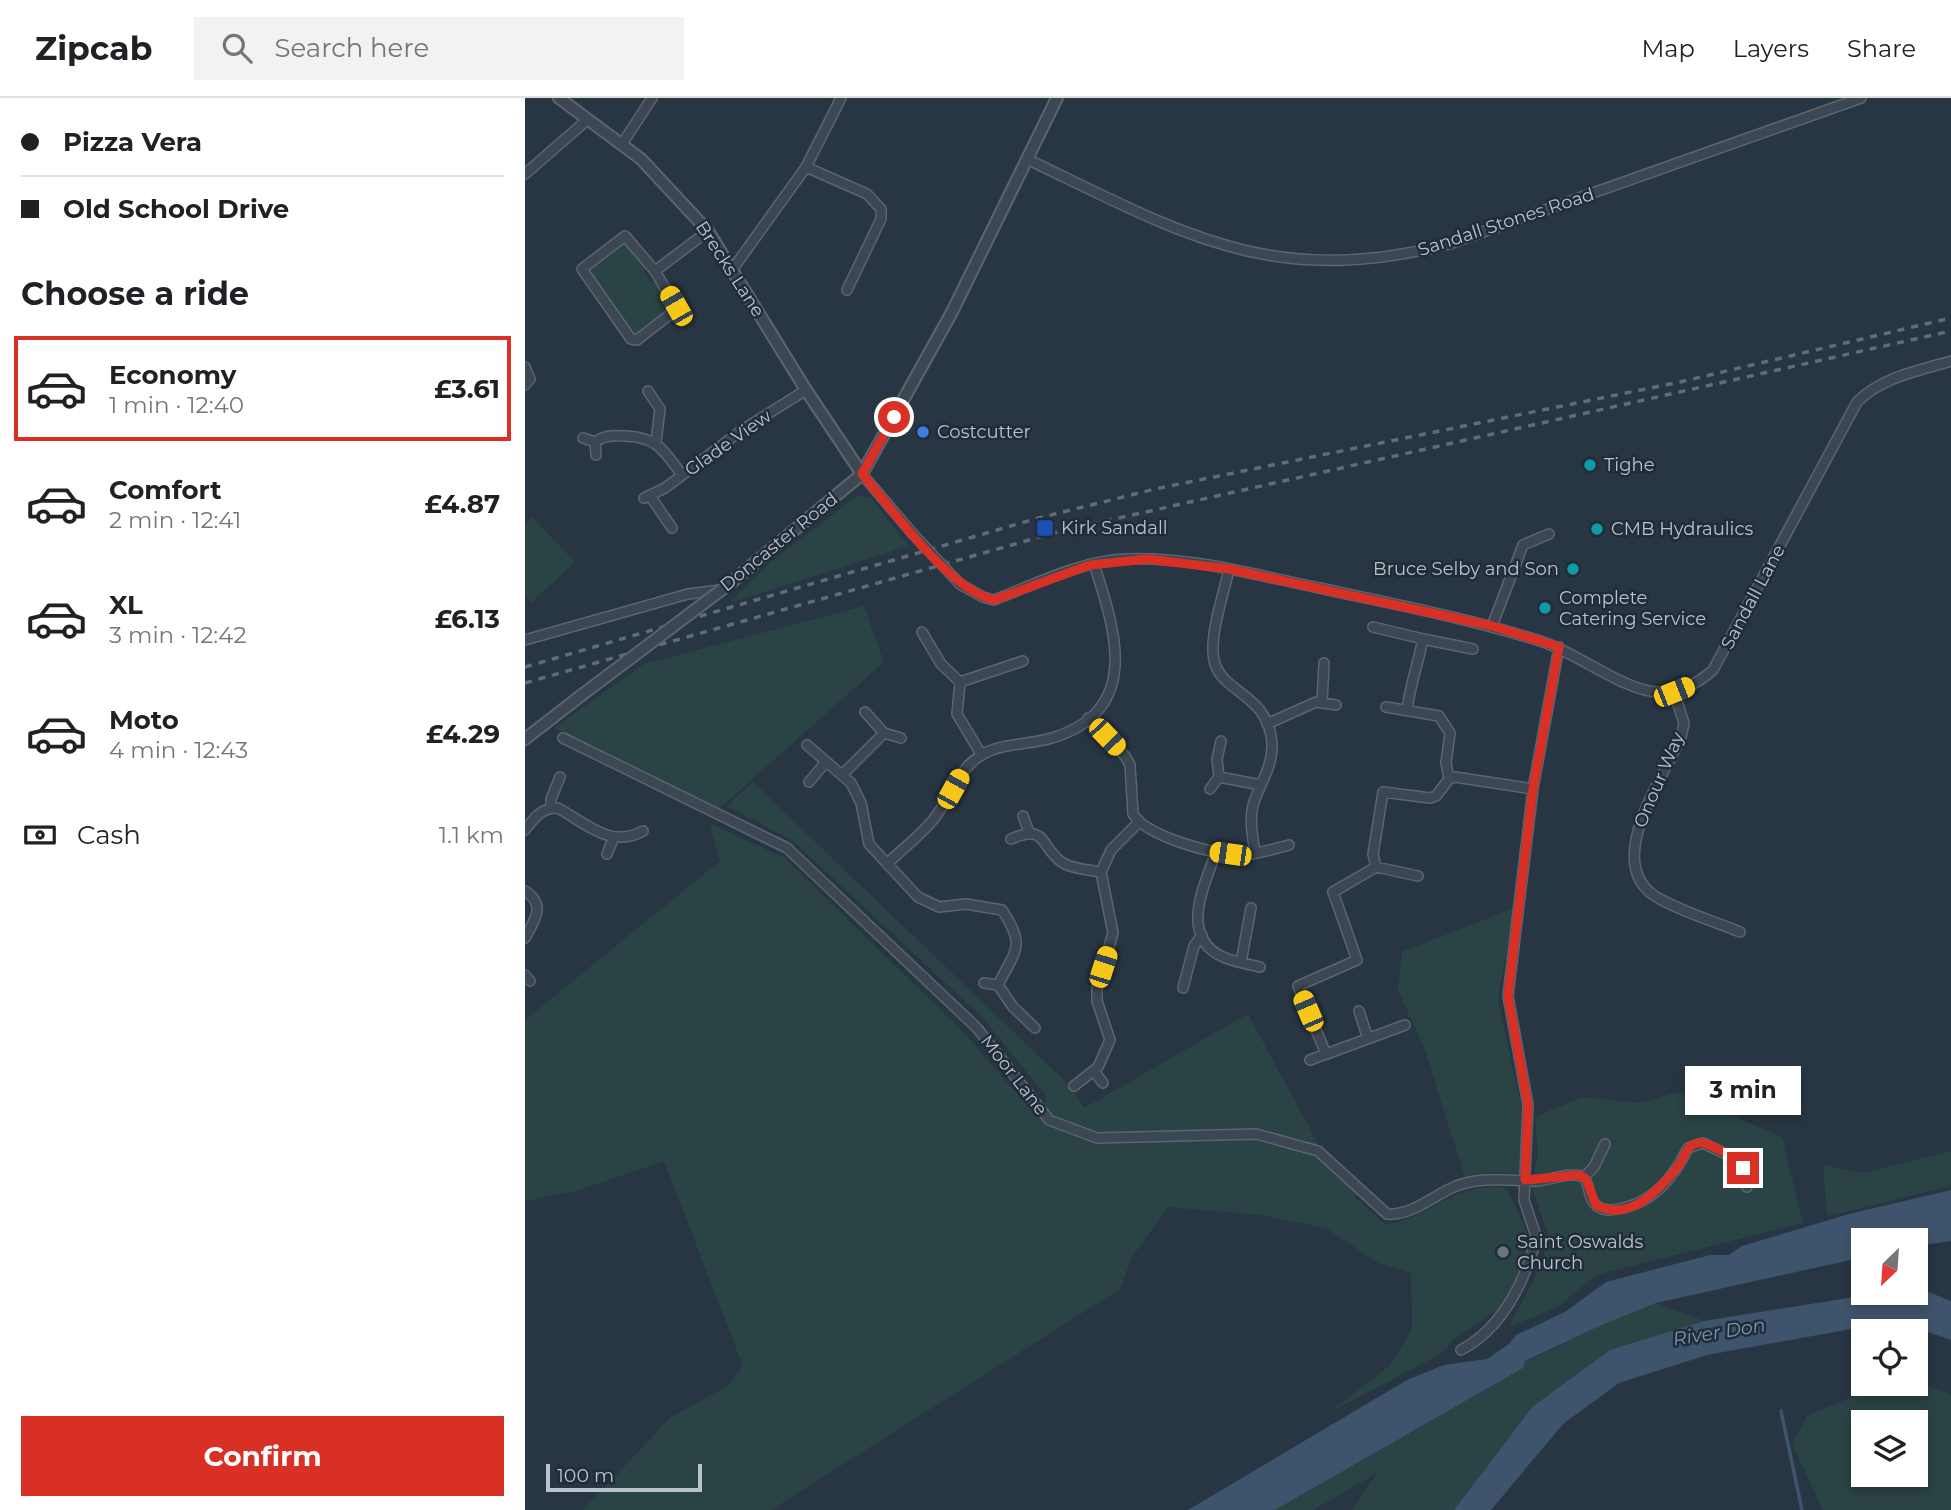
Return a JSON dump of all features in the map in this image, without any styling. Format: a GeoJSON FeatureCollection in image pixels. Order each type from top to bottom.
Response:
{"type":"FeatureCollection","features":[{"type":"Feature","properties":{"kind":"street","name":"Brecks Lane"},"geometry":{"type":"LineString","coordinates":[[559,98],[622,144],[662,179],[708,231],[806,390],[862,474]]}},
{"type":"Feature","properties":{"kind":"street"},"geometry":{"type":"LineString","coordinates":[[622,144],[652,98]]}},
{"type":"Feature","properties":{"kind":"street"},"geometry":{"type":"LineString","coordinates":[[732,270],[806,167],[841,98]]}},
{"type":"Feature","properties":{"kind":"street","name":"Doncaster Road"},"geometry":{"type":"LineString","coordinates":[[525,739],[725,588],[862,474],[952,312],[1029,160],[1057,98]]}},
{"type":"Feature","properties":{"kind":"street","name":"Sandall Stones Road"},"geometry":{"type":"LineString","coordinates":[[1029,160],[1172,228],[1222,246],[1265,256],[1345,262],[1416,253],[1449,244],[1861,98]]}},
{"type":"Feature","properties":{"kind":"street"},"geometry":{"type":"LineString","coordinates":[[525,174],[587,120]]}},
{"type":"Feature","properties":{"kind":"street"},"geometry":{"type":"LineString","coordinates":[[806,167],[867,194],[881,209],[881,219],[847,290]]}},
{"type":"Feature","properties":{"kind":"street"},"geometry":{"type":"LineString","coordinates":[[655,271],[708,231]]}},
{"type":"Feature","properties":{"kind":"street"},"geometry":{"type":"LineString","coordinates":[[625,236],[655,271],[677,309],[634,340],[582,269],[625,236]]}},
{"type":"Feature","properties":{"kind":"street","name":"Sandall Lane"},"geometry":{"type":"LineString","coordinates":[[1674,692],[1699,682],[1713,670],[1857,402],[1870,389],[1886,382],[1951,361]]}},
{"type":"Feature","properties":{"kind":"street"},"geometry":{"type":"LineString","coordinates":[[525,367],[530,375],[525,385]]}},
{"type":"Feature","properties":{"kind":"street","name":"Glade View"},"geometry":{"type":"LineString","coordinates":[[672,528],[647,497],[806,390]]}},
{"type":"Feature","properties":{"kind":"street"},"geometry":{"type":"LineString","coordinates":[[648,391],[660,409],[656,442]]}},
{"type":"Feature","properties":{"kind":"street"},"geometry":{"type":"LineString","coordinates":[[583,438],[595,442],[614,435],[647,438],[656,442],[682,475]]}},
{"type":"Feature","properties":{"kind":"street"},"geometry":{"type":"LineString","coordinates":[[595,442],[596,455]]}},
{"type":"Feature","properties":{"kind":"street"},"geometry":{"type":"LineString","coordinates":[[862,474],[960,584],[994,600],[1094,564],[1148,559],[1229,569],[1492,626],[1559,647],[1635,687],[1654,692],[1674,692]]}},
{"type":"Feature","properties":{"kind":"street"},"geometry":{"type":"LineString","coordinates":[[1492,626],[1523,545],[1549,534]]}},
{"type":"Feature","properties":{"kind":"street"},"geometry":{"type":"LineString","coordinates":[[887,864],[933,821],[961,775],[981,754],[1052,738],[1088,718],[1103,701],[1112,685],[1117,651],[1094,564]]}},
{"type":"Feature","properties":{"kind":"street"},"geometry":{"type":"LineString","coordinates":[[1229,569],[1214,640],[1215,664],[1230,684],[1254,703],[1267,724],[1272,743],[1270,761],[1251,819],[1255,853]]}},
{"type":"Feature","properties":{"kind":"street"},"geometry":{"type":"LineString","coordinates":[[525,639],[688,594],[725,588]]}},
{"type":"Feature","properties":{"kind":"street"},"geometry":{"type":"LineString","coordinates":[[1373,627],[1473,649]]}},
{"type":"Feature","properties":{"kind":"street"},"geometry":{"type":"LineString","coordinates":[[922,632],[941,664],[960,682]]}},
{"type":"Feature","properties":{"kind":"street"},"geometry":{"type":"LineString","coordinates":[[1407,710],[1410,678],[1417,665],[1423,639]]}},
{"type":"Feature","properties":{"kind":"street"},"geometry":{"type":"LineString","coordinates":[[1461,1350],[1476,1342],[1500,1321],[1531,1257],[1535,1233],[1524,1200],[1528,1105],[1508,996],[1533,789],[1559,647]]}},
{"type":"Feature","properties":{"kind":"street"},"geometry":{"type":"LineString","coordinates":[[960,682],[1023,662]]}},
{"type":"Feature","properties":{"kind":"street"},"geometry":{"type":"LineString","coordinates":[[1322,702],[1324,663]]}},
{"type":"Feature","properties":{"kind":"street"},"geometry":{"type":"LineString","coordinates":[[960,682],[957,713],[981,754]]}},
{"type":"Feature","properties":{"kind":"street","name":"Onour Way"},"geometry":{"type":"LineString","coordinates":[[1674,692],[1683,723],[1681,737],[1637,830],[1633,848],[1637,874],[1658,899],[1740,932]]}},
{"type":"Feature","properties":{"kind":"street"},"geometry":{"type":"LineString","coordinates":[[1267,724],[1322,702],[1336,705]]}},
{"type":"Feature","properties":{"kind":"street"},"geometry":{"type":"LineString","coordinates":[[1386,707],[1436,715],[1449,729],[1446,774],[1449,779]]}},
{"type":"Feature","properties":{"kind":"street"},"geometry":{"type":"LineString","coordinates":[[865,712],[884,733],[901,738]]}},
{"type":"Feature","properties":{"kind":"street"},"geometry":{"type":"LineString","coordinates":[[1088,718],[1130,765],[1133,814],[1139,823],[1216,852],[1255,853],[1289,845]]}},
{"type":"Feature","properties":{"kind":"street"},"geometry":{"type":"LineString","coordinates":[[842,775],[884,733]]}},
{"type":"Feature","properties":{"kind":"street","name":"Moor Lane"},"geometry":{"type":"LineString","coordinates":[[563,738],[787,848],[977,1028],[1049,1120],[1097,1138],[1256,1134],[1307,1146],[1318,1151],[1387,1214],[1402,1213],[1470,1182],[1525,1180]]}},
{"type":"Feature","properties":{"kind":"street"},"geometry":{"type":"LineString","coordinates":[[1210,789],[1219,777],[1217,759],[1221,741]]}},
{"type":"Feature","properties":{"kind":"street"},"geometry":{"type":"LineString","coordinates":[[807,745],[851,783],[861,803],[869,844],[926,902],[939,907],[966,904],[1002,910],[1018,936],[1017,947],[998,985]]}},
{"type":"Feature","properties":{"kind":"street"},"geometry":{"type":"LineString","coordinates":[[809,782],[825,763]]}},
{"type":"Feature","properties":{"kind":"street"},"geometry":{"type":"LineString","coordinates":[[551,807],[551,799],[560,777]]}},
{"type":"Feature","properties":{"kind":"street"},"geometry":{"type":"LineString","coordinates":[[1219,777],[1261,785]]}},
{"type":"Feature","properties":{"kind":"street"},"geometry":{"type":"LineString","coordinates":[[1375,867],[1374,844],[1383,792],[1430,798],[1436,796],[1449,779],[1455,777],[1533,789]]}},
{"type":"Feature","properties":{"kind":"street"},"geometry":{"type":"LineString","coordinates":[[525,830],[543,810],[551,807],[558,808],[613,839],[643,831]]}},
{"type":"Feature","properties":{"kind":"street"},"geometry":{"type":"LineString","coordinates":[[1023,816],[1029,832]]}},
{"type":"Feature","properties":{"kind":"street"},"geometry":{"type":"LineString","coordinates":[[1074,1086],[1094,1071],[1103,1059],[1110,1040],[1097,1001],[1097,987],[1114,933],[1101,872],[1111,850],[1139,823]]}},
{"type":"Feature","properties":{"kind":"street"},"geometry":{"type":"LineString","coordinates":[[1011,839],[1029,832],[1043,838],[1063,863],[1101,872]]}},
{"type":"Feature","properties":{"kind":"street"},"geometry":{"type":"LineString","coordinates":[[607,854],[613,839]]}},
{"type":"Feature","properties":{"kind":"street"},"geometry":{"type":"LineString","coordinates":[[1216,852],[1198,905],[1197,923],[1202,936],[1219,955],[1260,967]]}},
{"type":"Feature","properties":{"kind":"street"},"geometry":{"type":"LineString","coordinates":[[1326,1054],[1298,986],[1357,960],[1333,892],[1375,867],[1418,876]]}},
{"type":"Feature","properties":{"kind":"street"},"geometry":{"type":"LineString","coordinates":[[525,891],[536,901],[538,914],[525,938]]}},
{"type":"Feature","properties":{"kind":"street"},"geometry":{"type":"LineString","coordinates":[[1241,962],[1251,908]]}},
{"type":"Feature","properties":{"kind":"street"},"geometry":{"type":"LineString","coordinates":[[1183,988],[1194,946],[1202,936]]}},
{"type":"Feature","properties":{"kind":"street"},"geometry":{"type":"LineString","coordinates":[[984,983],[998,985],[1013,1007],[1035,1028]]}},
{"type":"Feature","properties":{"kind":"street"},"geometry":{"type":"LineString","coordinates":[[1359,1012],[1368,1039]]}},
{"type":"Feature","properties":{"kind":"street"},"geometry":{"type":"LineString","coordinates":[[1310,1060],[1405,1025]]}},
{"type":"Feature","properties":{"kind":"street"},"geometry":{"type":"LineString","coordinates":[[1094,1071],[1103,1083]]}},
{"type":"Feature","properties":{"kind":"street"},"geometry":{"type":"LineString","coordinates":[[1584,1177],[1593,1202],[1601,1208],[1612,1210],[1641,1203],[1657,1192],[1664,1180],[1679,1167],[1688,1148],[1703,1143],[1738,1160],[1747,1187]]}},
{"type":"Feature","properties":{"kind":"street"},"geometry":{"type":"LineString","coordinates":[[1584,1177],[1594,1167],[1605,1144]]}},
{"type":"Feature","properties":{"kind":"street"},"geometry":{"type":"LineString","coordinates":[[1525,1180],[1574,1174],[1584,1177]]}},
{"type":"Feature","properties":{"kind":"green space"},"geometry":{"type":"Polygon","coordinates":[[[619,245],[628,246],[644,263],[644,272],[651,282],[658,284],[672,306],[639,335],[630,331],[589,274],[590,267],[619,245]]]}},
{"type":"Feature","properties":{"kind":"green space"},"geometry":{"type":"Polygon","coordinates":[[[858,495],[871,498],[909,546],[729,603],[772,561],[858,495]]]}},
{"type":"Feature","properties":{"kind":"green space"},"geometry":{"type":"Polygon","coordinates":[[[532,517],[575,562],[531,603],[525,597],[525,524],[532,517]]]}},
{"type":"Feature","properties":{"kind":"green space"},"geometry":{"type":"Polygon","coordinates":[[[864,606],[884,662],[720,808],[554,728],[644,664],[864,606]]]}},
{"type":"Feature","properties":{"kind":"green space"},"geometry":{"type":"Polygon","coordinates":[[[753,782],[1070,1086],[1084,1108],[1248,1014],[1320,1147],[1358,1184],[1356,1198],[1386,1225],[1475,1189],[1507,1189],[1529,1237],[1521,1268],[1500,1308],[1453,1340],[1442,1353],[1330,1412],[1389,1366],[1412,1330],[1411,1273],[1378,1263],[1326,1228],[1260,1215],[1168,1207],[1132,1257],[1120,1289],[771,1510],[583,1510],[670,1418],[729,1385],[743,1366],[664,1161],[576,1191],[525,1201],[525,1020],[720,861],[709,823],[785,858],[964,1033],[1040,1120],[1047,1097],[982,1017],[792,840],[727,806],[753,782]]]}},
{"type":"Feature","properties":{"kind":"green space"},"geometry":{"type":"Polygon","coordinates":[[[1514,908],[1498,1000],[1521,1105],[1522,1164],[1519,1174],[1490,1172],[1465,1178],[1425,1050],[1398,990],[1402,952],[1514,908]]]}},
{"type":"Feature","properties":{"kind":"green space"},"geometry":{"type":"Polygon","coordinates":[[[1679,1092],[1782,1137],[1803,1223],[1596,1275],[1559,1306],[1509,1327],[1542,1263],[1548,1234],[1531,1185],[1538,1155],[1535,1117],[1582,1097],[1641,1103],[1679,1092]]]}},
{"type":"Feature","properties":{"kind":"green space"},"geometry":{"type":"Polygon","coordinates":[[[1951,1151],[1951,1186],[1827,1216],[1823,1165],[1863,1173],[1951,1151]]]}},
{"type":"Feature","properties":{"kind":"green space"},"geometry":{"type":"Polygon","coordinates":[[[1656,1303],[1704,1321],[1610,1350],[1532,1407],[1454,1510],[1352,1510],[1377,1473],[1313,1510],[1275,1510],[1523,1368],[1525,1362],[1604,1324],[1656,1303]]]}},
{"type":"Feature","properties":{"kind":"green space"},"geometry":{"type":"Polygon","coordinates":[[[1928,1386],[1951,1394],[1951,1510],[1823,1510],[1792,1444],[1807,1416],[1854,1396],[1928,1396],[1928,1386]]]}},
{"type":"Feature","properties":{"kind":"water"},"geometry":{"type":"Polygon","coordinates":[[[1951,1190],[1951,1241],[1929,1244],[1929,1228],[1851,1228],[1851,1260],[1656,1303],[1604,1324],[1525,1361],[1523,1368],[1275,1510],[1188,1510],[1407,1380],[1444,1365],[1487,1359],[1509,1344],[1516,1335],[1565,1312],[1606,1282],[1710,1255],[1729,1255],[1742,1246],[1849,1214],[1951,1190]]]}},
{"type":"Feature","properties":{"kind":"water","name":"River Don"},"geometry":{"type":"Polygon","coordinates":[[[1929,1292],[1951,1301],[1951,1340],[1928,1332],[1928,1319],[1851,1319],[1851,1329],[1707,1355],[1619,1383],[1563,1424],[1491,1510],[1454,1510],[1532,1407],[1610,1350],[1704,1321],[1851,1297],[1851,1306],[1929,1306],[1929,1292]]]}},
{"type":"Feature","properties":{"kind":"waterway"},"geometry":{"type":"LineString","coordinates":[[1781,1411],[1802,1510]]}},
{"type":"Feature","properties":{"kind":"railway"},"geometry":{"type":"LineString","coordinates":[[525,667],[1035,519],[1155,489],[1680,382],[1951,318]]}},
{"type":"Feature","properties":{"kind":"railway"},"geometry":{"type":"LineString","coordinates":[[525,683],[1061,531],[1951,331]]}},
{"type":"Feature","properties":{"kind":"place","name":"Costcutter"},"geometry":{"type":"Point","coordinates":[923,432]}},
{"type":"Feature","properties":{"kind":"place","name":"Tighe"},"geometry":{"type":"Point","coordinates":[1590,465]}},
{"type":"Feature","properties":{"kind":"place","name":"Kirk Sandall"},"geometry":{"type":"Point","coordinates":[1045,528]}},
{"type":"Feature","properties":{"kind":"place","name":"CMB Hydraulics"},"geometry":{"type":"Point","coordinates":[1597,529]}},
{"type":"Feature","properties":{"kind":"place","name":"Bruce Selby and Son"},"geometry":{"type":"Point","coordinates":[1573,569]}},
{"type":"Feature","properties":{"kind":"place","name":"Complete Catering Service"},"geometry":{"type":"Point","coordinates":[1545,608]}},
{"type":"Feature","properties":{"kind":"place","name":"Saint Oswalds Church"},"geometry":{"type":"Point","coordinates":[1503,1252]}},
{"type":"Feature","properties":{"kind":"route"},"geometry":{"type":"LineString","coordinates":[[894,417],[862,474],[960,584],[983,597],[994,600],[1103,562],[1148,559],[1229,569],[1492,626],[1559,647],[1533,789],[1508,996],[1528,1105],[1525,1180],[1548,1180],[1579,1175],[1586,1179],[1591,1198],[1596,1205],[1612,1210],[1626,1208],[1652,1197],[1667,1176],[1679,1167],[1688,1148],[1695,1143],[1706,1144],[1735,1157],[1743,1168]]}}]}
